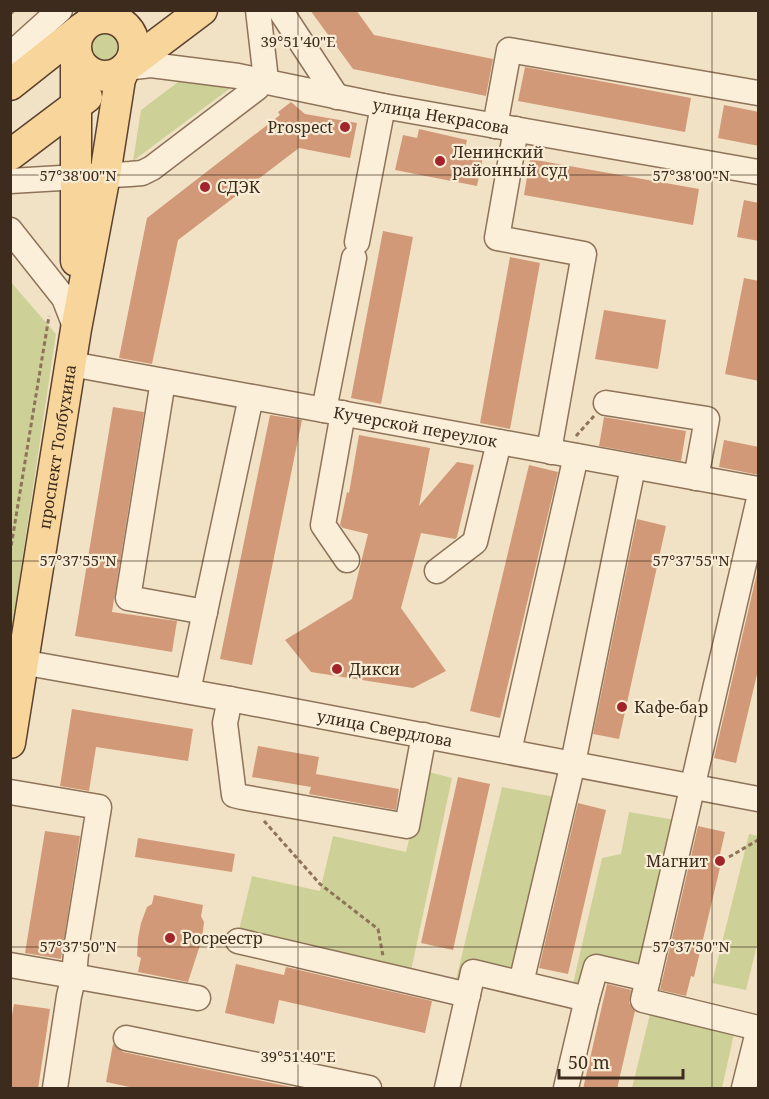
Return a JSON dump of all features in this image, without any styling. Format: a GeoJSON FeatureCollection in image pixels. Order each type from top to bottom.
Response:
{"type":"FeatureCollection","features":[{"type":"Feature","properties":{"kind":"main road"},"geometry":{"type":"LineString","coordinates":[[83,22],[83,68],[91,73],[109,77],[131,64],[178,10]]}},
{"type":"Feature","properties":{"kind":"main road"},"geometry":{"type":"LineString","coordinates":[[10,155],[202,10]]}},
{"type":"Feature","properties":{"kind":"main road"},"geometry":{"type":"LineString","coordinates":[[10,85],[83,22],[99,18],[118,21],[132,34],[135,43],[131,64]]}},
{"type":"Feature","properties":{"kind":"main road","name":"проспект Толбухина"},"geometry":{"type":"LineString","coordinates":[[76,329],[75,106],[83,22]]}},
{"type":"Feature","properties":{"kind":"main road","name":"проспект Толбухина"},"geometry":{"type":"LineString","coordinates":[[10,743],[17,661],[105,175],[120,79],[131,64]]}},
{"type":"Feature","properties":{"kind":"street"},"geometry":{"type":"LineString","coordinates":[[10,181],[142,173],[152,168],[257,88],[263,81],[265,71],[258,10]]}},
{"type":"Feature","properties":{"kind":"street"},"geometry":{"type":"LineString","coordinates":[[280,10],[337,97]]}},
{"type":"Feature","properties":{"kind":"street"},"geometry":{"type":"LineString","coordinates":[[10,55],[20,45],[83,22]]}},
{"type":"Feature","properties":{"kind":"street"},"geometry":{"type":"LineString","coordinates":[[550,448],[584,254],[497,238],[506,128],[509,50],[759,93]]}},
{"type":"Feature","properties":{"kind":"street","name":"улица Некрасова"},"geometry":{"type":"LineString","coordinates":[[131,64],[196,69],[383,106],[759,172]]}},
{"type":"Feature","properties":{"kind":"street"},"geometry":{"type":"LineString","coordinates":[[346,560],[323,525],[334,412],[356,250],[383,106]]}},
{"type":"Feature","properties":{"kind":"street"},"geometry":{"type":"LineString","coordinates":[[10,230],[64,298],[76,329]]}},
{"type":"Feature","properties":{"kind":"street","name":"Кучерской переулок"},"geometry":{"type":"LineString","coordinates":[[71,364],[500,442],[550,448],[576,456],[759,489]]}},
{"type":"Feature","properties":{"kind":"street"},"geometry":{"type":"LineString","coordinates":[[163,381],[128,598],[205,612]]}},
{"type":"Feature","properties":{"kind":"street"},"geometry":{"type":"LineString","coordinates":[[188,691],[251,397]]}},
{"type":"Feature","properties":{"kind":"street"},"geometry":{"type":"LineString","coordinates":[[606,403],[707,419],[696,478]]}},
{"type":"Feature","properties":{"kind":"street"},"geometry":{"type":"LineString","coordinates":[[436,571],[476,542],[500,442]]}},
{"type":"Feature","properties":{"kind":"street"},"geometry":{"type":"LineString","coordinates":[[509,751],[576,456]]}},
{"type":"Feature","properties":{"kind":"street"},"geometry":{"type":"LineString","coordinates":[[521,983],[573,763],[633,466]]}},
{"type":"Feature","properties":{"kind":"street"},"geometry":{"type":"LineString","coordinates":[[744,1089],[759,1030],[643,1000],[759,502]]}},
{"type":"Feature","properties":{"kind":"street","name":"улица Свердлова"},"geometry":{"type":"LineString","coordinates":[[17,661],[759,798]]}},
{"type":"Feature","properties":{"kind":"street"},"geometry":{"type":"LineString","coordinates":[[230,699],[225,723],[234,795],[242,798],[407,826],[424,735]]}},
{"type":"Feature","properties":{"kind":"street"},"geometry":{"type":"LineString","coordinates":[[10,792],[99,807],[55,1089]]}},
{"type":"Feature","properties":{"kind":"street"},"geometry":{"type":"LineString","coordinates":[[238,941],[468,995]]}},
{"type":"Feature","properties":{"kind":"street"},"geometry":{"type":"LineString","coordinates":[[10,965],[198,998]]}},
{"type":"Feature","properties":{"kind":"street"},"geometry":{"type":"LineString","coordinates":[[566,1089],[596,967],[648,980]]}},
{"type":"Feature","properties":{"kind":"street"},"geometry":{"type":"LineString","coordinates":[[447,1089],[473,972],[587,999]]}},
{"type":"Feature","properties":{"kind":"street"},"geometry":{"type":"LineString","coordinates":[[126,1038],[369,1089]]}},
{"type":"Feature","properties":{"kind":"path"},"geometry":{"type":"LineString","coordinates":[[10,14],[15,10]]}},
{"type":"Feature","properties":{"kind":"path"},"geometry":{"type":"LineString","coordinates":[[10,553],[50,309]]}},
{"type":"Feature","properties":{"kind":"path"},"geometry":{"type":"LineString","coordinates":[[550,448],[573,440],[606,403]]}},
{"type":"Feature","properties":{"kind":"path"},"geometry":{"type":"LineString","coordinates":[[242,798],[320,884],[378,929],[386,976]]}},
{"type":"Feature","properties":{"kind":"path"},"geometry":{"type":"LineString","coordinates":[[729,857],[759,840]]}},
{"type":"Feature","properties":{"kind":"green space"},"geometry":{"type":"Polygon","coordinates":[[[106,29],[119,34],[124,47],[119,60],[106,65],[93,60],[88,47],[93,34],[106,29]]]}},
{"type":"Feature","properties":{"kind":"green space"},"geometry":{"type":"Polygon","coordinates":[[[182,79],[232,87],[133,161],[141,110],[182,79]]]}},
{"type":"Feature","properties":{"kind":"green space"},"geometry":{"type":"Polygon","coordinates":[[[10,281],[56,334],[11,635],[10,635],[10,281]]]}},
{"type":"Feature","properties":{"kind":"green space"},"geometry":{"type":"Polygon","coordinates":[[[425,771],[452,778],[411,971],[239,930],[252,876],[320,891],[333,836],[406,852],[425,771]]]}},
{"type":"Feature","properties":{"kind":"green space"},"geometry":{"type":"Polygon","coordinates":[[[502,787],[555,797],[515,974],[464,987],[455,984],[502,787]]]}},
{"type":"Feature","properties":{"kind":"green space"},"geometry":{"type":"Polygon","coordinates":[[[629,812],[675,820],[640,969],[597,958],[584,992],[572,988],[602,858],[621,854],[629,812]]]}},
{"type":"Feature","properties":{"kind":"green space"},"geometry":{"type":"Polygon","coordinates":[[[749,834],[758,836],[758,941],[746,990],[712,983],[749,834]]]}},
{"type":"Feature","properties":{"kind":"green space"},"geometry":{"type":"Polygon","coordinates":[[[650,1014],[734,1034],[722,1088],[632,1088],[650,1014]]]}},
{"type":"Feature","properties":{"kind":"building"},"geometry":{"type":"Polygon","coordinates":[[[310,10],[356,10],[374,35],[493,59],[486,96],[353,69],[310,10]]]}},
{"type":"Feature","properties":{"kind":"building"},"geometry":{"type":"Polygon","coordinates":[[[525,67],[691,98],[685,132],[518,101],[525,67]]]}},
{"type":"Feature","properties":{"kind":"building"},"geometry":{"type":"Polygon","coordinates":[[[291,102],[305,114],[357,123],[350,158],[299,148],[178,240],[152,364],[119,358],[147,218],[280,115],[278,112],[291,102]]]}},
{"type":"Feature","properties":{"kind":"building"},"geometry":{"type":"Polygon","coordinates":[[[724,105],[759,112],[759,146],[718,138],[724,105]]]}},
{"type":"Feature","properties":{"kind":"building","name":"Ленинский районный суд"},"geometry":{"type":"Polygon","coordinates":[[[419,129],[467,140],[465,148],[484,152],[477,186],[395,170],[403,135],[417,138],[419,129]]]}},
{"type":"Feature","properties":{"kind":"building"},"geometry":{"type":"Polygon","coordinates":[[[530,159],[699,189],[693,225],[524,195],[530,159]]]}},
{"type":"Feature","properties":{"kind":"building"},"geometry":{"type":"Polygon","coordinates":[[[744,200],[759,203],[759,241],[737,237],[744,200]]]}},
{"type":"Feature","properties":{"kind":"building"},"geometry":{"type":"Polygon","coordinates":[[[383,231],[413,237],[381,404],[351,398],[383,231]]]}},
{"type":"Feature","properties":{"kind":"building"},"geometry":{"type":"Polygon","coordinates":[[[510,257],[540,263],[510,429],[480,423],[510,257]]]}},
{"type":"Feature","properties":{"kind":"building"},"geometry":{"type":"Polygon","coordinates":[[[744,278],[759,281],[759,381],[725,374],[744,278]]]}},
{"type":"Feature","properties":{"kind":"building"},"geometry":{"type":"Polygon","coordinates":[[[604,310],[666,320],[658,369],[595,359],[604,310]]]}},
{"type":"Feature","properties":{"kind":"building"},"geometry":{"type":"Polygon","coordinates":[[[113,407],[144,412],[112,612],[177,621],[172,652],[75,636],[113,407]]]}},
{"type":"Feature","properties":{"kind":"building"},"geometry":{"type":"Polygon","coordinates":[[[270,415],[302,420],[252,665],[220,659],[270,415]]]}},
{"type":"Feature","properties":{"kind":"building"},"geometry":{"type":"Polygon","coordinates":[[[604,417],[686,431],[681,461],[599,446],[604,417]]]}},
{"type":"Feature","properties":{"kind":"building"},"geometry":{"type":"Polygon","coordinates":[[[359,435],[430,448],[419,506],[457,462],[474,465],[457,537],[455,539],[421,533],[401,608],[446,671],[413,688],[311,672],[285,640],[352,599],[368,534],[343,528],[340,525],[347,492],[349,493],[359,435]]]}},
{"type":"Feature","properties":{"kind":"building"},"geometry":{"type":"Polygon","coordinates":[[[724,440],[759,447],[759,475],[719,467],[724,440]]]}},
{"type":"Feature","properties":{"kind":"building"},"geometry":{"type":"Polygon","coordinates":[[[529,465],[558,472],[500,718],[470,711],[529,465]]]}},
{"type":"Feature","properties":{"kind":"building"},"geometry":{"type":"Polygon","coordinates":[[[637,519],[666,526],[619,739],[593,734],[637,519]]]}},
{"type":"Feature","properties":{"kind":"building"},"geometry":{"type":"Polygon","coordinates":[[[759,564],[759,666],[736,763],[714,758],[759,564]]]}},
{"type":"Feature","properties":{"kind":"building"},"geometry":{"type":"Polygon","coordinates":[[[72,709],[193,729],[188,761],[96,747],[89,791],[60,786],[72,709]]]}},
{"type":"Feature","properties":{"kind":"building"},"geometry":{"type":"Polygon","coordinates":[[[258,746],[319,757],[316,774],[399,789],[396,810],[309,794],[311,787],[252,777],[258,746]]]}},
{"type":"Feature","properties":{"kind":"building"},"geometry":{"type":"Polygon","coordinates":[[[458,777],[490,784],[453,950],[421,943],[458,777]]]}},
{"type":"Feature","properties":{"kind":"building"},"geometry":{"type":"Polygon","coordinates":[[[578,803],[606,810],[568,974],[539,968],[578,803]]]}},
{"type":"Feature","properties":{"kind":"building"},"geometry":{"type":"Polygon","coordinates":[[[698,826],[725,832],[720,854],[723,855],[694,977],[691,976],[686,996],[660,990],[698,826]]]}},
{"type":"Feature","properties":{"kind":"building"},"geometry":{"type":"Polygon","coordinates":[[[45,831],[80,836],[61,959],[25,953],[45,831]]]}},
{"type":"Feature","properties":{"kind":"building"},"geometry":{"type":"Polygon","coordinates":[[[138,838],[235,854],[232,872],[135,857],[138,838]]]}},
{"type":"Feature","properties":{"kind":"building","name":"Росреестр"},"geometry":{"type":"Polygon","coordinates":[[[154,895],[203,905],[202,939],[188,982],[138,972],[141,958],[137,956],[141,923],[147,907],[152,904],[154,895]]]}},
{"type":"Feature","properties":{"kind":"building"},"geometry":{"type":"Polygon","coordinates":[[[236,964],[284,975],[286,967],[432,1001],[425,1033],[279,1000],[274,1024],[225,1013],[236,964]]]}},
{"type":"Feature","properties":{"kind":"building"},"geometry":{"type":"Polygon","coordinates":[[[607,984],[631,990],[629,1003],[635,1011],[617,1089],[583,1089],[607,984]]]}},
{"type":"Feature","properties":{"kind":"building"},"geometry":{"type":"Polygon","coordinates":[[[14,1004],[50,1009],[38,1089],[10,1089],[10,1026],[14,1004]]]}},
{"type":"Feature","properties":{"kind":"building"},"geometry":{"type":"Polygon","coordinates":[[[113,1044],[123,1052],[301,1089],[139,1089],[106,1082],[113,1044]]]}},
{"type":"Feature","properties":{"kind":"place","name":"Prospect"},"geometry":{"type":"Point","coordinates":[345,127]}},
{"type":"Feature","properties":{"kind":"place","name":"Ленинский районный суд"},"geometry":{"type":"Point","coordinates":[440,161]}},
{"type":"Feature","properties":{"kind":"place","name":"СДЭК"},"geometry":{"type":"Point","coordinates":[205,187]}},
{"type":"Feature","properties":{"kind":"place","name":"Дикси"},"geometry":{"type":"Point","coordinates":[337,669]}},
{"type":"Feature","properties":{"kind":"place","name":"Кафе-бар"},"geometry":{"type":"Point","coordinates":[622,707]}},
{"type":"Feature","properties":{"kind":"place","name":"Магнит"},"geometry":{"type":"Point","coordinates":[720,861]}},
{"type":"Feature","properties":{"kind":"place","name":"Росреестр"},"geometry":{"type":"Point","coordinates":[170,938]}}]}
